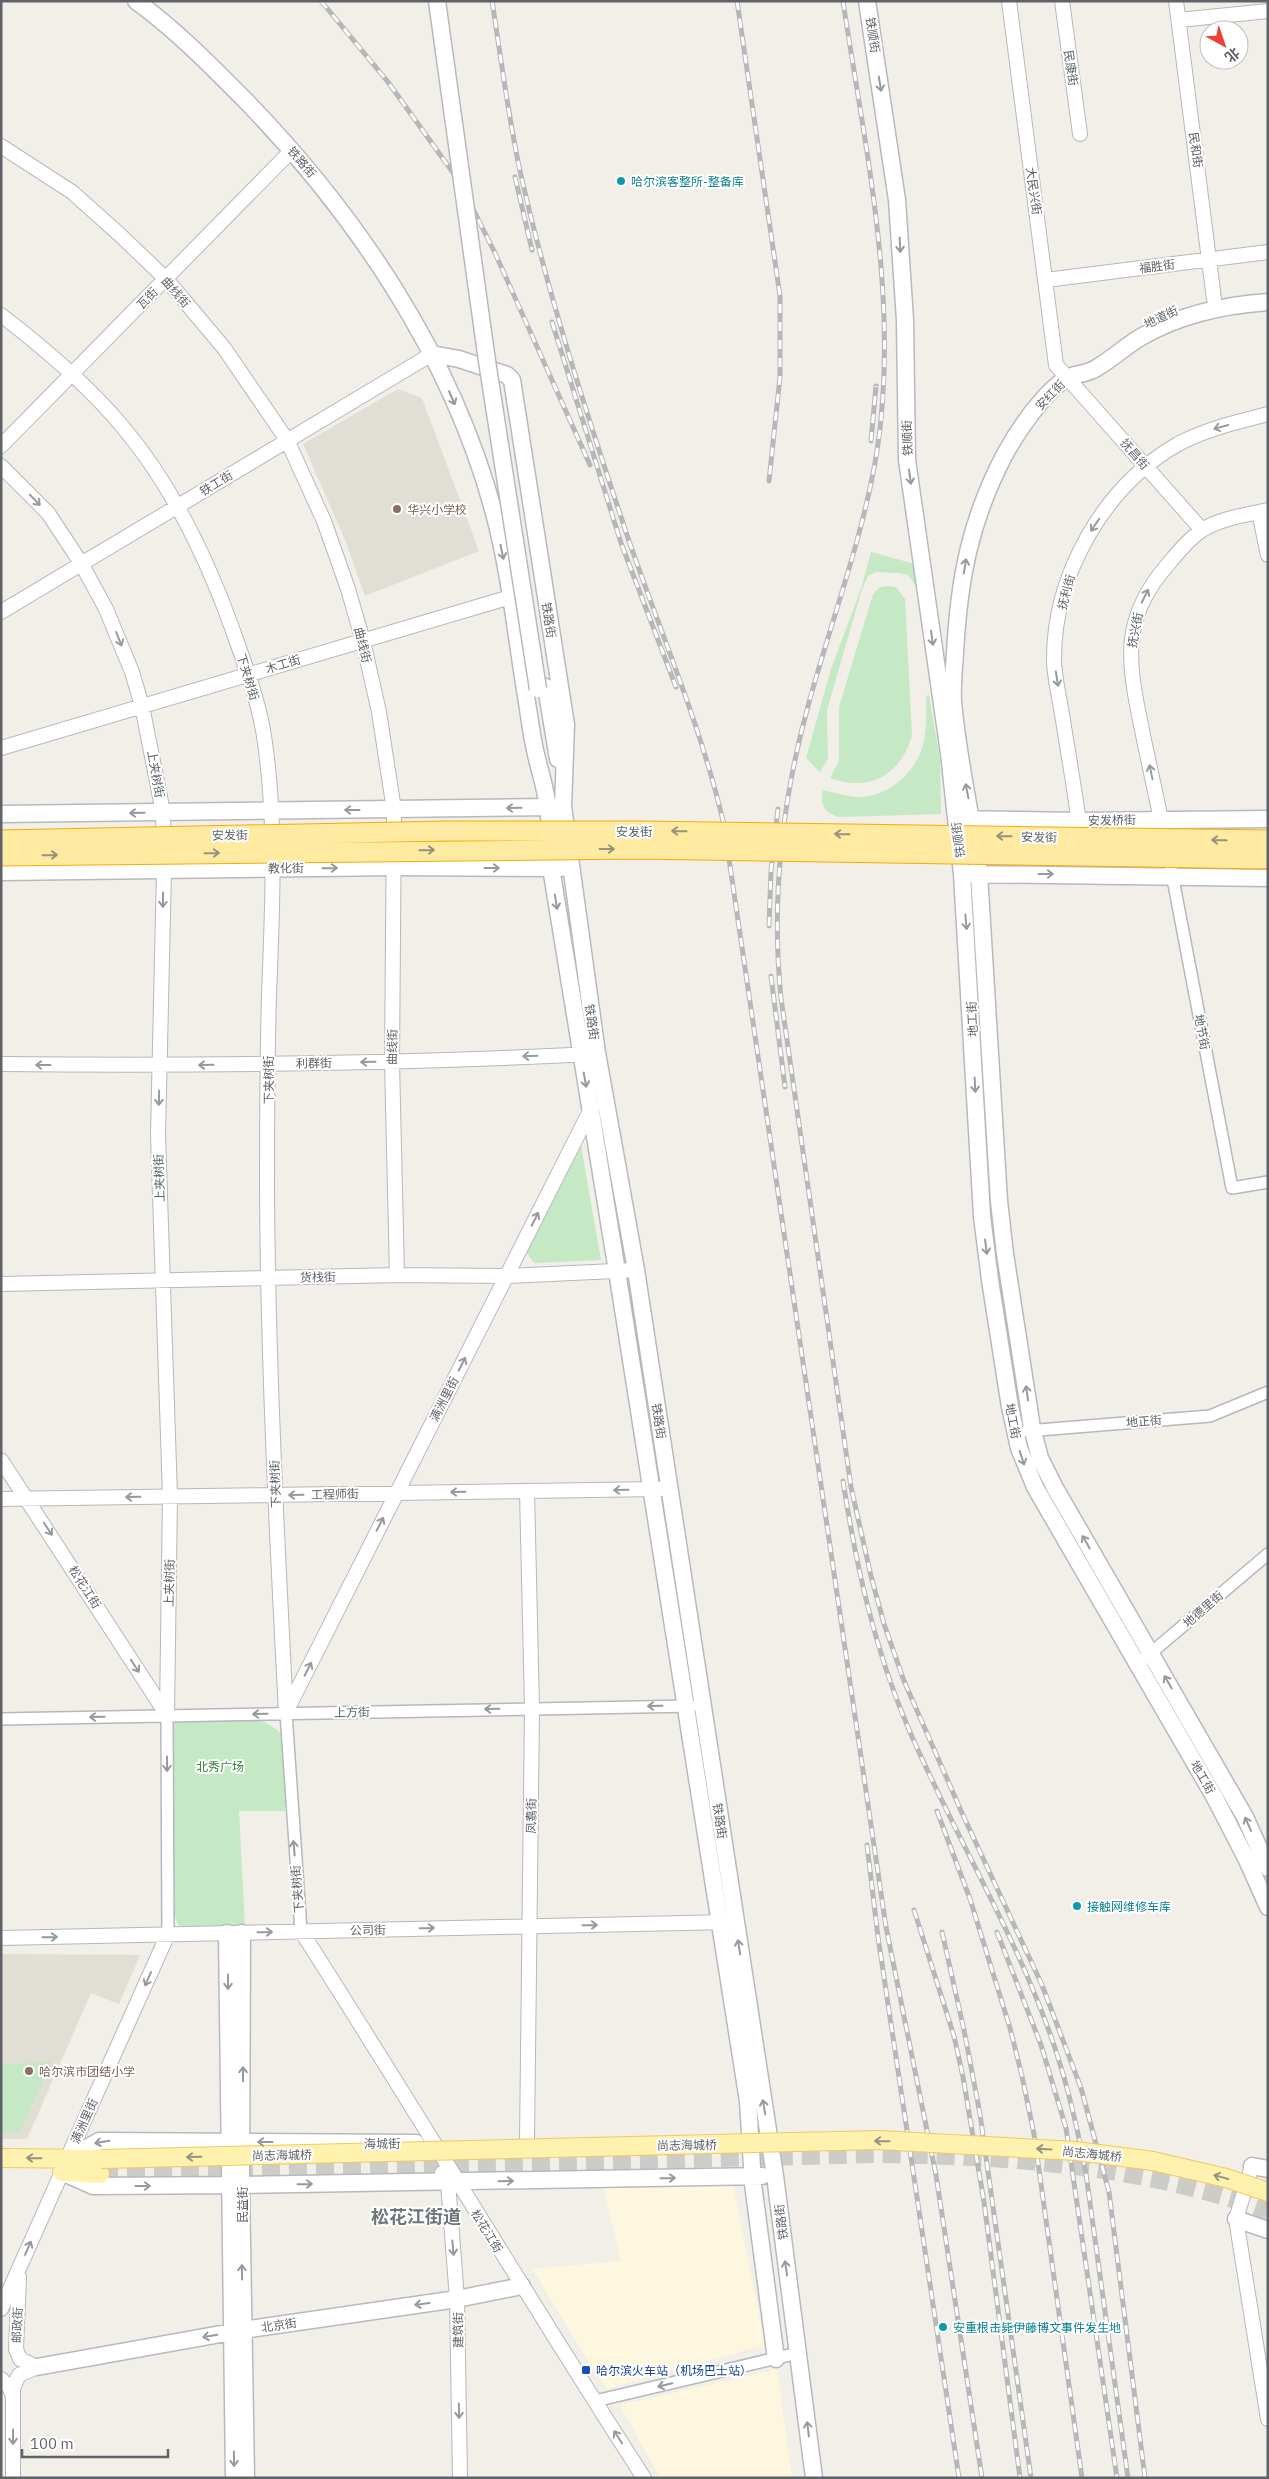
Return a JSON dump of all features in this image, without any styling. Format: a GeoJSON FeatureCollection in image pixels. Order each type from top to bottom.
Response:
{"type":"FeatureCollection","features":[{"type":"Feature","properties":{"kind":"highway","name":"安发街"},"geometry":{"type":"LineString","coordinates":[[1,840],[446,831],[641,831],[1268,840]]}},
{"type":"Feature","properties":{"kind":"highway","name":"安发街"},"geometry":{"type":"LineString","coordinates":[[1,856],[636,849],[1268,859]]}},
{"type":"Feature","properties":{"kind":"main road","name":"铁路街"},"geometry":{"type":"LineString","coordinates":[[136,1],[189,44],[292,150],[317,178],[374,257],[432,354],[463,424],[494,513],[504,558],[534,748],[556,808],[570,868],[588,1054],[590,1110],[686,1706],[775,2176],[814,2478]]}},
{"type":"Feature","properties":{"kind":"main road"},"geometry":{"type":"LineString","coordinates":[[1,814],[556,808],[542,688],[488,361],[437,1]]}},
{"type":"Feature","properties":{"kind":"main road","name":"铁路街"},"geometry":{"type":"LineString","coordinates":[[446,1],[542,688]]}},
{"type":"Feature","properties":{"kind":"main road","name":"铁顺街"},"geometry":{"type":"LineString","coordinates":[[867,1],[897,200],[904,320],[907,460],[946,733],[962,874]]}},
{"type":"Feature","properties":{"kind":"main road","name":"地道街"},"geometry":{"type":"LineString","coordinates":[[1068,377],[1110,346],[1152,320],[1176,309],[1214,299],[1268,292]]}},
{"type":"Feature","properties":{"kind":"main road","name":"安红街"},"geometry":{"type":"LineString","coordinates":[[957,614],[968,546],[985,493],[1010,445],[1049,394],[1068,377],[1089,374],[1142,336],[1188,316],[1268,302]]}},
{"type":"Feature","properties":{"kind":"main road","name":"铁路街"},"geometry":{"type":"LineString","coordinates":[[432,354],[459,359],[506,375],[512,380],[566,725],[550,868],[588,1054],[603,1086],[636,1270],[703,1706],[748,2101],[752,2176],[776,2359]]}},
{"type":"Feature","properties":{"kind":"main road","name":"铁顺街"},"geometry":{"type":"LineString","coordinates":[[957,614],[953,700],[959,751],[980,874]]}},
{"type":"Feature","properties":{"kind":"main road","name":"安发桥街"},"geometry":{"type":"LineString","coordinates":[[956,818],[1079,821],[1268,819]]}},
{"type":"Feature","properties":{"kind":"main road","name":"教化街"},"geometry":{"type":"LineString","coordinates":[[1,872],[395,867],[570,868]]}},
{"type":"Feature","properties":{"kind":"main road"},"geometry":{"type":"LineString","coordinates":[[962,874],[1087,874],[1268,878]]}},
{"type":"Feature","properties":{"kind":"main road","name":"地工街"},"geometry":{"type":"LineString","coordinates":[[962,874],[982,1216],[990,1280],[1015,1432],[1025,1466],[1035,1487],[1215,1798],[1247,1860],[1268,1907]]}},
{"type":"Feature","properties":{"kind":"main road","name":"地工街"},"geometry":{"type":"LineString","coordinates":[[980,874],[999,1201],[1005,1254],[1032,1430],[1038,1452],[1050,1480],[1245,1817],[1268,1868]]}},
{"type":"Feature","properties":{"kind":"main road","name":"民益街"},"geometry":{"type":"LineString","coordinates":[[234,2478],[237,2331],[235,1933]]}},
{"type":"Feature","properties":{"kind":"main road","name":"海城街"},"geometry":{"type":"LineString","coordinates":[[64,2165],[99,2141],[527,2142],[768,2134]]}},
{"type":"Feature","properties":{"kind":"main road","name":"尚志海城桥"},"geometry":{"type":"LineString","coordinates":[[64,2165],[101,2166],[879,2140],[1076,2151],[1153,2161],[1226,2178],[1268,2192]]}},
{"type":"Feature","properties":{"kind":"main road","name":"海城街"},"geometry":{"type":"LineString","coordinates":[[1,2158],[64,2165],[93,2186],[775,2176]]}},
{"type":"Feature","properties":{"kind":"main road"},"geometry":{"type":"LineString","coordinates":[[1236,2219],[1268,2230]]}},
{"type":"Feature","properties":{"kind":"main road","name":"北京街"},"geometry":{"type":"LineString","coordinates":[[37,2367],[237,2331],[457,2299],[522,2286]]}},
{"type":"Feature","properties":{"kind":"main road","name":"民益街"},"geometry":{"type":"LineString","coordinates":[[237,2331],[246,2478]]}},
{"type":"Feature","properties":{"kind":"street","name":"大民兴街"},"geometry":{"type":"LineString","coordinates":[[1009,1],[1056,365],[1068,377]]}},
{"type":"Feature","properties":{"kind":"street","name":"民康街"},"geometry":{"type":"LineString","coordinates":[[1062,1],[1080,134]]}},
{"type":"Feature","properties":{"kind":"street","name":"民和街"},"geometry":{"type":"LineString","coordinates":[[1176,1],[1214,299]]}},
{"type":"Feature","properties":{"kind":"street"},"geometry":{"type":"LineString","coordinates":[[1179,20],[1268,11]]}},
{"type":"Feature","properties":{"kind":"street","name":"曲线街"},"geometry":{"type":"LineString","coordinates":[[1,146],[72,192],[166,279],[224,348],[287,440],[324,521],[348,589],[363,641],[379,712],[394,810],[392,1062],[397,1276]]}},
{"type":"Feature","properties":{"kind":"street","name":"瓦街"},"geometry":{"type":"LineString","coordinates":[[1,446],[292,150]]}},
{"type":"Feature","properties":{"kind":"street","name":"福胜街"},"geometry":{"type":"LineString","coordinates":[[1046,280],[1268,252]]}},
{"type":"Feature","properties":{"kind":"street","name":"下夹树街"},"geometry":{"type":"LineString","coordinates":[[1,315],[72,374],[121,424],[146,457],[177,506],[196,541],[222,600],[249,675],[265,737],[272,811],[274,868],[267,1064],[268,1278],[275,1495],[295,1931]]}},
{"type":"Feature","properties":{"kind":"street","name":"铁工街"},"geometry":{"type":"LineString","coordinates":[[1,612],[432,354]]}},
{"type":"Feature","properties":{"kind":"street","name":"抚昌街"},"geometry":{"type":"LineString","coordinates":[[1068,377],[1202,530]]}},
{"type":"Feature","properties":{"kind":"street","name":"抚利街"},"geometry":{"type":"LineString","coordinates":[[1087,874],[1054,664],[1058,624],[1065,588],[1074,564],[1090,532],[1130,482],[1147,467],[1177,445],[1195,436],[1214,428],[1268,414]]}},
{"type":"Feature","properties":{"kind":"street","name":"上夹树街"},"geometry":{"type":"LineString","coordinates":[[1,466],[48,513],[81,564],[106,609],[132,672],[142,706],[163,812],[164,870],[158,1135],[170,1496],[167,1716],[168,1934]]}},
{"type":"Feature","properties":{"kind":"street"},"geometry":{"type":"LineString","coordinates":[[1263,511],[1268,555]]}},
{"type":"Feature","properties":{"kind":"street","name":"抚兴街"},"geometry":{"type":"LineString","coordinates":[[1161,820],[1130,672],[1132,634],[1140,606],[1153,581],[1202,530],[1232,518],[1263,511]]}},
{"type":"Feature","properties":{"kind":"street","name":"木工街"},"geometry":{"type":"LineString","coordinates":[[1,748],[507,598]]}},
{"type":"Feature","properties":{"kind":"street","name":"地节街"},"geometry":{"type":"LineString","coordinates":[[1161,820],[1232,1188],[1268,1182]]}},
{"type":"Feature","properties":{"kind":"street","name":"利群街"},"geometry":{"type":"LineString","coordinates":[[1,1064],[159,1065],[392,1062],[588,1054]]}},
{"type":"Feature","properties":{"kind":"street","name":"满洲里街"},"geometry":{"type":"LineString","coordinates":[[286,1713],[395,1494],[603,1086]]}},
{"type":"Feature","properties":{"kind":"street","name":"货栈街"},"geometry":{"type":"LineString","coordinates":[[1,1284],[268,1278],[506,1276],[636,1270]]}},
{"type":"Feature","properties":{"kind":"street","name":"地正街"},"geometry":{"type":"LineString","coordinates":[[1015,1432],[1210,1416],[1268,1392]]}},
{"type":"Feature","properties":{"kind":"street","name":"松花江街"},"geometry":{"type":"LineString","coordinates":[[1,1460],[167,1716]]}},
{"type":"Feature","properties":{"kind":"street","name":"工程师街"},"geometry":{"type":"LineString","coordinates":[[1,1499],[670,1489]]}},
{"type":"Feature","properties":{"kind":"street","name":"凤翥街"},"geometry":{"type":"LineString","coordinates":[[527,1491],[532,1708],[527,2142]]}},
{"type":"Feature","properties":{"kind":"street","name":"地德里街"},"geometry":{"type":"LineString","coordinates":[[1138,1664],[1268,1554]]}},
{"type":"Feature","properties":{"kind":"street","name":"上方街"},"geometry":{"type":"LineString","coordinates":[[1,1719],[703,1706]]}},
{"type":"Feature","properties":{"kind":"street","name":"公司街"},"geometry":{"type":"LineString","coordinates":[[1,1938],[727,1922]]}},
{"type":"Feature","properties":{"kind":"street","name":"松花江街"},"geometry":{"type":"LineString","coordinates":[[295,1931],[431,2143],[452,2182],[522,2286],[644,2478]]}},
{"type":"Feature","properties":{"kind":"street","name":"满洲里街"},"geometry":{"type":"LineString","coordinates":[[1,2308],[168,1934]]}},
{"type":"Feature","properties":{"kind":"street"},"geometry":{"type":"LineString","coordinates":[[1260,2168],[1236,2219],[1268,2419]]}},
{"type":"Feature","properties":{"kind":"street","name":"建筑街"},"geometry":{"type":"LineString","coordinates":[[452,2182],[457,2299],[460,2478]]}},
{"type":"Feature","properties":{"kind":"street","name":"邮政街"},"geometry":{"type":"LineString","coordinates":[[19,2268],[16,2349],[23,2361],[37,2367]]}},
{"type":"Feature","properties":{"kind":"street"},"geometry":{"type":"LineString","coordinates":[[595,2402],[798,2354]]}},
{"type":"Feature","properties":{"kind":"street"},"geometry":{"type":"LineString","coordinates":[[13,2478],[13,2396],[16,2379],[23,2372],[37,2367]]}},
{"type":"Feature","properties":{"kind":"street"},"geometry":{"type":"LineString","coordinates":[[1,2379],[9,2387],[13,2396]]}},
{"type":"Feature","properties":{"kind":"shaded area","name":"华兴小学校"},"geometry":{"type":"Polygon","coordinates":[[[398,389],[422,398],[479,551],[365,596],[345,540],[303,444],[398,389]]]}},
{"type":"Feature","properties":{"kind":"shaded area","name":"哈尔滨市团结小学"},"geometry":{"type":"Polygon","coordinates":[[[1,1954],[140,1955],[119,2004],[91,1993],[27,2139],[1,2139],[1,1954]]]}},
{"type":"Feature","properties":{"kind":"shaded area"},"geometry":{"type":"Polygon","coordinates":[[[733,2184],[765,2345],[606,2389],[532,2269],[621,2261],[603,2187],[733,2184]]]}},
{"type":"Feature","properties":{"kind":"shaded area"},"geometry":{"type":"Polygon","coordinates":[[[777,2369],[792,2478],[660,2478],[620,2405],[777,2369]]]}},
{"type":"Feature","properties":{"kind":"green space"},"geometry":{"type":"Polygon","coordinates":[[[871,552],[915,564],[916,586],[908,575],[899,573],[876,572],[868,576],[862,589],[827,710],[828,759],[820,772],[806,758],[831,669],[861,589],[871,552]]]}},
{"type":"Feature","properties":{"kind":"green space"},"geometry":{"type":"Polygon","coordinates":[[[880,587],[896,587],[905,599],[912,736],[907,750],[891,771],[870,781],[858,783],[844,782],[830,778],[839,761],[839,707],[873,594],[880,587]]]}},
{"type":"Feature","properties":{"kind":"green space"},"geometry":{"type":"Polygon","coordinates":[[[929,695],[940,759],[941,814],[839,817],[827,811],[822,800],[823,790],[853,797],[870,796],[893,786],[911,769],[923,746],[926,725],[926,696],[929,695]]]}},
{"type":"Feature","properties":{"kind":"green space"},"geometry":{"type":"Polygon","coordinates":[[[580,1140],[601,1260],[534,1263],[524,1249],[580,1140]]]}},
{"type":"Feature","properties":{"kind":"green space","name":"北秀广场"},"geometry":{"type":"Polygon","coordinates":[[[250,1717],[272,1727],[283,1737],[287,1752],[287,1773],[285,1811],[239,1811],[245,1927],[189,1928],[178,1925],[173,1911],[171,1726],[179,1718],[250,1717]]]}},
{"type":"Feature","properties":{"kind":"green space"},"geometry":{"type":"Polygon","coordinates":[[[52,2061],[20,2131],[1,2132],[1,2065],[52,2061]]]}},
{"type":"Feature","properties":{"kind":"tunnel"},"geometry":{"type":"LineString","coordinates":[[100,2174],[877,2154],[927,2155],[1026,2161],[1124,2173],[1220,2195],[1268,2211]]}},
{"type":"Feature","properties":{"kind":"railway"},"geometry":{"type":"LineString","coordinates":[[321,1],[388,82],[459,181],[495,253],[590,465]]}},
{"type":"Feature","properties":{"kind":"railway"},"geometry":{"type":"LineString","coordinates":[[492,1],[508,108],[520,171],[543,263],[583,400],[627,535],[704,751],[724,825],[886,1927],[936,2175],[982,2478]]}},
{"type":"Feature","properties":{"kind":"railway"},"geometry":{"type":"LineString","coordinates":[[737,1],[780,296],[780,377],[769,481]]}},
{"type":"Feature","properties":{"kind":"railway"},"geometry":{"type":"LineString","coordinates":[[843,1],[877,225],[884,338],[883,395],[877,451],[864,516],[808,706],[791,778],[785,814],[778,887],[777,924],[781,998],[851,1487],[871,1576],[884,1624],[904,1681],[962,1813],[1042,1985],[1081,2088],[1109,2192],[1145,2478]]}},
{"type":"Feature","properties":{"kind":"railway"},"geometry":{"type":"LineString","coordinates":[[515,177],[532,250]]}},
{"type":"Feature","properties":{"kind":"railway"},"geometry":{"type":"LineString","coordinates":[[552,322],[621,543],[676,687]]}},
{"type":"Feature","properties":{"kind":"railway"},"geometry":{"type":"LineString","coordinates":[[871,441],[876,386]]}},
{"type":"Feature","properties":{"kind":"railway"},"geometry":{"type":"LineString","coordinates":[[769,926],[771,871],[778,809]]}},
{"type":"Feature","properties":{"kind":"railway"},"geometry":{"type":"LineString","coordinates":[[771,976],[785,1087]]}},
{"type":"Feature","properties":{"kind":"railway"},"geometry":{"type":"LineString","coordinates":[[843,1481],[860,1575],[876,1636],[895,1696],[942,1802],[1017,1953],[1049,2031],[1066,2084],[1086,2174],[1128,2478]]}},
{"type":"Feature","properties":{"kind":"railway"},"geometry":{"type":"LineString","coordinates":[[937,1811],[970,1899],[1010,2028],[1022,2076],[1034,2134],[1082,2478]]}},
{"type":"Feature","properties":{"kind":"railway"},"geometry":{"type":"LineString","coordinates":[[867,1845],[878,1937],[959,2478]]}},
{"type":"Feature","properties":{"kind":"railway"},"geometry":{"type":"LineString","coordinates":[[914,1910],[954,2036],[963,2077],[984,2202],[1020,2478]]}},
{"type":"Feature","properties":{"kind":"railway"},"geometry":{"type":"LineString","coordinates":[[942,1932],[964,2030],[980,2114],[1031,2478]]}},
{"type":"Feature","properties":{"kind":"railway"},"geometry":{"type":"LineString","coordinates":[[997,1932],[1041,2045],[1066,2128],[1117,2478]]}},
{"type":"Feature","properties":{"kind":"place","name":"哈尔滨客整所-整备库"},"geometry":{"type":"Point","coordinates":[621,181]}},
{"type":"Feature","properties":{"kind":"place","name":"华兴小学校"},"geometry":{"type":"Point","coordinates":[397,509]}},
{"type":"Feature","properties":{"kind":"place","name":"接触网维修车库"},"geometry":{"type":"Point","coordinates":[1077,1906]}},
{"type":"Feature","properties":{"kind":"place","name":"哈尔滨市团结小学"},"geometry":{"type":"Point","coordinates":[29,2071]}},
{"type":"Feature","properties":{"kind":"place","name":"安重根击毙伊藤博文事件发生地"},"geometry":{"type":"Point","coordinates":[943,2327]}},
{"type":"Feature","properties":{"kind":"place","name":"哈尔滨火车站（机场巴士站）"},"geometry":{"type":"Point","coordinates":[586,2370]}},
{"type":"Feature","properties":{"kind":"district","name":"松花江街道"},"geometry":{"type":"Point","coordinates":[416,2216]}}]}
